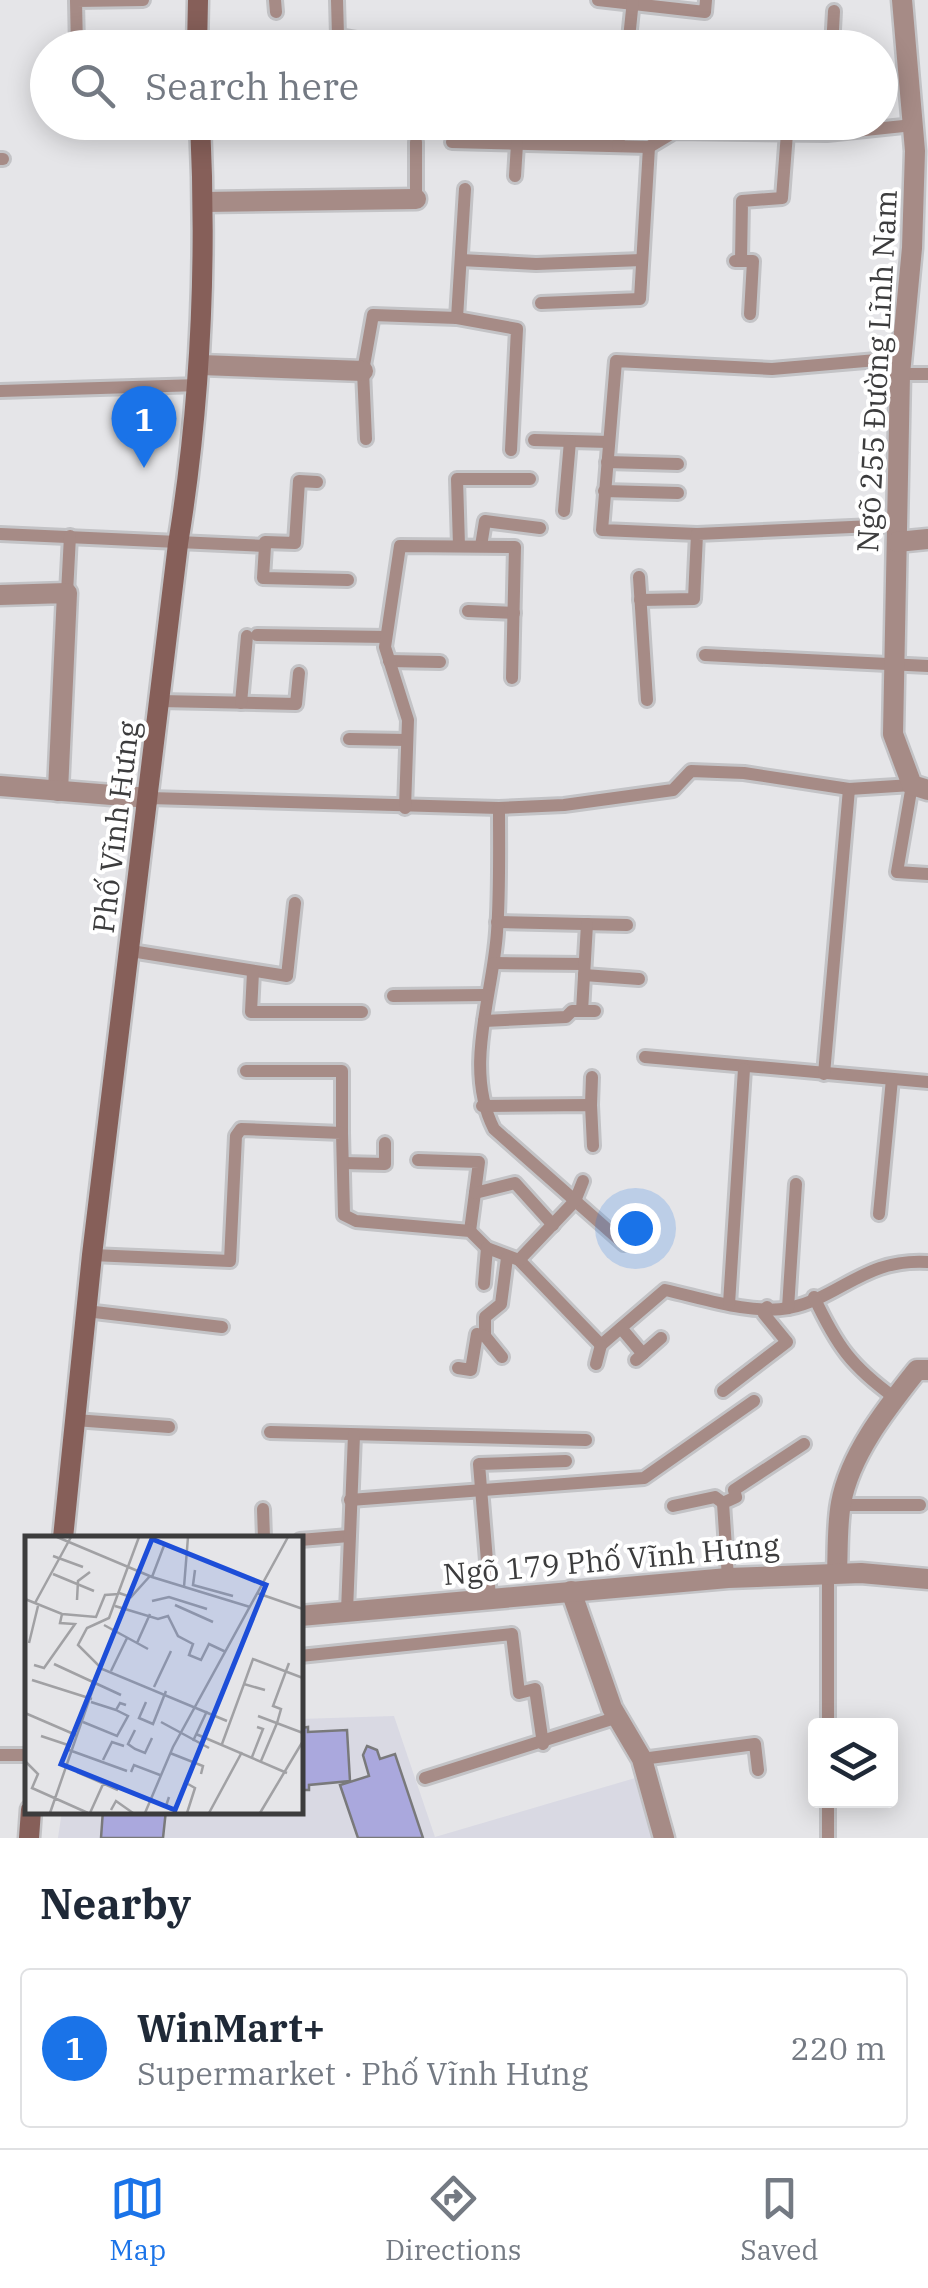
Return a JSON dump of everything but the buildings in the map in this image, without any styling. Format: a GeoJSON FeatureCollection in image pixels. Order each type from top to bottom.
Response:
{"type":"FeatureCollection","features":[{"type":"Feature","properties":{"kind":"main road"},"geometry":{"type":"LineString","coordinates":[[197,30],[198,0]]}},
{"type":"Feature","properties":{"kind":"main road","name":"Phố Vĩnh Hưng"},"geometry":{"type":"LineString","coordinates":[[63,1536],[92,1254],[200,375],[204,202],[201,140]]}},
{"type":"Feature","properties":{"kind":"main road"},"geometry":{"type":"LineString","coordinates":[[28,1838],[32,1813]]}},
{"type":"Feature","properties":{"kind":"street","name":"Ngõ 255 Đường Lĩnh Nam"},"geometry":{"type":"LineString","coordinates":[[902,0],[913,125],[922,151],[920,248],[900,366],[897,666],[892,734],[920,787]]}},
{"type":"Feature","properties":{"kind":"street"},"geometry":{"type":"LineString","coordinates":[[204,202],[416,199]]}},
{"type":"Feature","properties":{"kind":"street"},"geometry":{"type":"LineString","coordinates":[[200,375],[363,371]]}},
{"type":"Feature","properties":{"kind":"street"},"geometry":{"type":"LineString","coordinates":[[896,534],[928,539]]}},
{"type":"Feature","properties":{"kind":"street"},"geometry":{"type":"LineString","coordinates":[[0,595],[67,593],[58,791]]}},
{"type":"Feature","properties":{"kind":"street"},"geometry":{"type":"LineString","coordinates":[[0,786],[149,798]]}},
{"type":"Feature","properties":{"kind":"street"},"geometry":{"type":"LineString","coordinates":[[832,1573],[840,1505],[850,1471],[895,1398],[918,1370],[928,1370]]}},
{"type":"Feature","properties":{"kind":"street","name":"Ngõ 179 Phố Vĩnh Hưng"},"geometry":{"type":"LineString","coordinates":[[302,1616],[728,1578],[832,1573],[928,1579]]}},
{"type":"Feature","properties":{"kind":"street"},"geometry":{"type":"LineString","coordinates":[[571,1591],[618,1717],[642,1758],[664,1838]]}},
{"type":"Feature","properties":{"kind":"lane"},"geometry":{"type":"LineString","coordinates":[[77,30],[76,1],[143,0]]}},
{"type":"Feature","properties":{"kind":"lane"},"geometry":{"type":"LineString","coordinates":[[337,0],[338,30]]}},
{"type":"Feature","properties":{"kind":"lane"},"geometry":{"type":"LineString","coordinates":[[598,0],[705,12],[706,0]]}},
{"type":"Feature","properties":{"kind":"lane"},"geometry":{"type":"LineString","coordinates":[[630,30],[632,2]]}},
{"type":"Feature","properties":{"kind":"lane"},"geometry":{"type":"LineString","coordinates":[[833,30],[834,12]]}},
{"type":"Feature","properties":{"kind":"lane"},"geometry":{"type":"LineString","coordinates":[[898,126],[913,125]]}},
{"type":"Feature","properties":{"kind":"lane"},"geometry":{"type":"LineString","coordinates":[[618,140],[618,146]]}},
{"type":"Feature","properties":{"kind":"lane"},"geometry":{"type":"LineString","coordinates":[[452,142],[649,147],[661,140]]}},
{"type":"Feature","properties":{"kind":"lane"},"geometry":{"type":"LineString","coordinates":[[750,314],[753,262],[738,261],[742,201],[782,198],[786,140]]}},
{"type":"Feature","properties":{"kind":"lane"},"geometry":{"type":"LineString","coordinates":[[416,142],[416,199]]}},
{"type":"Feature","properties":{"kind":"lane"},"geometry":{"type":"LineString","coordinates":[[515,176],[517,144]]}},
{"type":"Feature","properties":{"kind":"lane"},"geometry":{"type":"LineString","coordinates":[[540,302],[640,299],[649,147]]}},
{"type":"Feature","properties":{"kind":"lane"},"geometry":{"type":"LineString","coordinates":[[457,318],[465,189]]}},
{"type":"Feature","properties":{"kind":"lane"},"geometry":{"type":"LineString","coordinates":[[461,260],[536,264],[642,260]]}},
{"type":"Feature","properties":{"kind":"lane"},"geometry":{"type":"LineString","coordinates":[[366,439],[363,371],[373,315],[457,318],[518,330],[512,450]]}},
{"type":"Feature","properties":{"kind":"lane"},"geometry":{"type":"LineString","coordinates":[[896,534],[602,530],[616,361],[772,369],[900,366],[928,374]]}},
{"type":"Feature","properties":{"kind":"lane"},"geometry":{"type":"LineString","coordinates":[[0,391],[200,375]]}},
{"type":"Feature","properties":{"kind":"lane"},"geometry":{"type":"LineString","coordinates":[[534,440],[609,442]]}},
{"type":"Feature","properties":{"kind":"lane"},"geometry":{"type":"LineString","coordinates":[[564,511],[570,441]]}},
{"type":"Feature","properties":{"kind":"lane"},"geometry":{"type":"LineString","coordinates":[[607,462],[678,464]]}},
{"type":"Feature","properties":{"kind":"lane"},"geometry":{"type":"LineString","coordinates":[[458,546],[456,478],[530,479]]}},
{"type":"Feature","properties":{"kind":"lane"},"geometry":{"type":"LineString","coordinates":[[316,482],[298,481],[295,544],[265,542],[262,578],[348,580]]}},
{"type":"Feature","properties":{"kind":"lane"},"geometry":{"type":"LineString","coordinates":[[604,491],[678,494]]}},
{"type":"Feature","properties":{"kind":"lane"},"geometry":{"type":"LineString","coordinates":[[481,546],[485,521],[540,528]]}},
{"type":"Feature","properties":{"kind":"lane"},"geometry":{"type":"LineString","coordinates":[[512,678],[519,524]]}},
{"type":"Feature","properties":{"kind":"lane"},"geometry":{"type":"LineString","coordinates":[[0,534],[265,546]]}},
{"type":"Feature","properties":{"kind":"lane"},"geometry":{"type":"LineString","coordinates":[[640,600],[694,599],[697,534]]}},
{"type":"Feature","properties":{"kind":"lane"},"geometry":{"type":"LineString","coordinates":[[67,593],[70,536]]}},
{"type":"Feature","properties":{"kind":"lane"},"geometry":{"type":"LineString","coordinates":[[404,808],[408,720],[389,661],[386,638],[400,546],[515,547]]}},
{"type":"Feature","properties":{"kind":"lane"},"geometry":{"type":"LineString","coordinates":[[640,577],[647,700]]}},
{"type":"Feature","properties":{"kind":"lane"},"geometry":{"type":"LineString","coordinates":[[468,611],[514,613]]}},
{"type":"Feature","properties":{"kind":"lane"},"geometry":{"type":"LineString","coordinates":[[240,703],[252,636],[386,638]]}},
{"type":"Feature","properties":{"kind":"lane"},"geometry":{"type":"LineString","coordinates":[[705,655],[928,666]]}},
{"type":"Feature","properties":{"kind":"lane"},"geometry":{"type":"LineString","coordinates":[[389,661],[440,662]]}},
{"type":"Feature","properties":{"kind":"lane"},"geometry":{"type":"LineString","coordinates":[[160,701],[296,704],[299,673]]}},
{"type":"Feature","properties":{"kind":"lane"},"geometry":{"type":"LineString","coordinates":[[349,739],[407,740]]}},
{"type":"Feature","properties":{"kind":"lane"},"geometry":{"type":"LineString","coordinates":[[149,798],[404,808],[564,805],[673,790],[692,770],[744,772],[849,789],[920,787],[898,872],[928,874]]}},
{"type":"Feature","properties":{"kind":"lane"},"geometry":{"type":"LineString","coordinates":[[824,1074],[849,789]]}},
{"type":"Feature","properties":{"kind":"lane"},"geometry":{"type":"LineString","coordinates":[[499,808],[498,922],[486,994],[482,1106],[494,1129],[624,1244]]}},
{"type":"Feature","properties":{"kind":"lane"},"geometry":{"type":"LineString","coordinates":[[131,951],[287,976],[294,903]]}},
{"type":"Feature","properties":{"kind":"lane"},"geometry":{"type":"LineString","coordinates":[[498,922],[627,925]]}},
{"type":"Feature","properties":{"kind":"lane"},"geometry":{"type":"LineString","coordinates":[[484,1020],[566,1017],[572,1011],[588,1011],[584,970],[587,924]]}},
{"type":"Feature","properties":{"kind":"lane"},"geometry":{"type":"LineString","coordinates":[[494,963],[640,979]]}},
{"type":"Feature","properties":{"kind":"lane"},"geometry":{"type":"LineString","coordinates":[[253,972],[251,1012],[362,1012]]}},
{"type":"Feature","properties":{"kind":"lane"},"geometry":{"type":"LineString","coordinates":[[392,996],[486,994]]}},
{"type":"Feature","properties":{"kind":"lane"},"geometry":{"type":"LineString","coordinates":[[645,1057],[744,1069],[928,1082]]}},
{"type":"Feature","properties":{"kind":"lane"},"geometry":{"type":"LineString","coordinates":[[729,1304],[744,1069]]}},
{"type":"Feature","properties":{"kind":"lane"},"geometry":{"type":"LineString","coordinates":[[246,1071],[342,1071],[344,1215],[356,1220],[470,1231],[487,1248],[513,1259],[601,1345]]}},
{"type":"Feature","properties":{"kind":"lane"},"geometry":{"type":"LineString","coordinates":[[592,1077],[593,1146]]}},
{"type":"Feature","properties":{"kind":"lane"},"geometry":{"type":"LineString","coordinates":[[879,1214],[892,1080]]}},
{"type":"Feature","properties":{"kind":"lane"},"geometry":{"type":"LineString","coordinates":[[482,1106],[591,1105]]}},
{"type":"Feature","properties":{"kind":"lane"},"geometry":{"type":"LineString","coordinates":[[92,1254],[230,1261],[236,1136],[242,1129],[342,1133]]}},
{"type":"Feature","properties":{"kind":"lane"},"geometry":{"type":"LineString","coordinates":[[343,1163],[385,1164],[385,1143]]}},
{"type":"Feature","properties":{"kind":"lane"},"geometry":{"type":"LineString","coordinates":[[418,1160],[479,1162],[470,1231]]}},
{"type":"Feature","properties":{"kind":"lane"},"geometry":{"type":"LineString","coordinates":[[485,1336],[486,1318],[500,1304],[513,1259],[554,1225],[574,1201],[584,1181]]}},
{"type":"Feature","properties":{"kind":"lane"},"geometry":{"type":"LineString","coordinates":[[475,1192],[516,1183],[554,1225]]}},
{"type":"Feature","properties":{"kind":"lane"},"geometry":{"type":"LineString","coordinates":[[788,1308],[796,1184]]}},
{"type":"Feature","properties":{"kind":"lane"},"geometry":{"type":"LineString","coordinates":[[484,1284],[487,1248]]}},
{"type":"Feature","properties":{"kind":"lane"},"geometry":{"type":"LineString","coordinates":[[596,1364],[601,1345],[665,1290],[729,1304],[788,1308],[875,1267],[928,1262]]}},
{"type":"Feature","properties":{"kind":"lane"},"geometry":{"type":"LineString","coordinates":[[814,1297],[838,1347],[857,1370],[895,1398]]}},
{"type":"Feature","properties":{"kind":"lane"},"geometry":{"type":"LineString","coordinates":[[723,1391],[787,1342],[764,1314],[767,1307]]}},
{"type":"Feature","properties":{"kind":"lane"},"geometry":{"type":"LineString","coordinates":[[86,1311],[222,1326]]}},
{"type":"Feature","properties":{"kind":"lane"},"geometry":{"type":"LineString","coordinates":[[621,1328],[640,1357],[660,1338]]}},
{"type":"Feature","properties":{"kind":"lane"},"geometry":{"type":"LineString","coordinates":[[458,1368],[471,1370],[477,1334],[485,1336],[502,1358]]}},
{"type":"Feature","properties":{"kind":"lane"},"geometry":{"type":"LineString","coordinates":[[350,1500],[644,1478],[754,1401]]}},
{"type":"Feature","properties":{"kind":"lane"},"geometry":{"type":"LineString","coordinates":[[75,1420],[169,1427]]}},
{"type":"Feature","properties":{"kind":"lane"},"geometry":{"type":"LineString","coordinates":[[270,1432],[586,1440]]}},
{"type":"Feature","properties":{"kind":"lane"},"geometry":{"type":"LineString","coordinates":[[348,1612],[354,1435]]}},
{"type":"Feature","properties":{"kind":"lane"},"geometry":{"type":"LineString","coordinates":[[723,1503],[736,1497],[734,1490],[804,1444]]}},
{"type":"Feature","properties":{"kind":"lane"},"geometry":{"type":"LineString","coordinates":[[490,1598],[479,1464],[566,1461]]}},
{"type":"Feature","properties":{"kind":"lane"},"geometry":{"type":"LineString","coordinates":[[674,1506],[715,1497],[723,1503],[728,1578]]}},
{"type":"Feature","properties":{"kind":"lane"},"geometry":{"type":"LineString","coordinates":[[840,1505],[920,1506]]}},
{"type":"Feature","properties":{"kind":"lane"},"geometry":{"type":"LineString","coordinates":[[263,1508],[264,1536]]}},
{"type":"Feature","properties":{"kind":"lane"},"geometry":{"type":"LineString","coordinates":[[302,1540],[349,1536]]}},
{"type":"Feature","properties":{"kind":"lane"},"geometry":{"type":"LineString","coordinates":[[828,1718],[832,1573]]}},
{"type":"Feature","properties":{"kind":"lane"},"geometry":{"type":"LineString","coordinates":[[302,1656],[512,1634],[519,1693],[535,1689],[543,1744]]}},
{"type":"Feature","properties":{"kind":"lane"},"geometry":{"type":"LineString","coordinates":[[424,1778],[543,1744],[618,1717]]}},
{"type":"Feature","properties":{"kind":"lane"},"geometry":{"type":"LineString","coordinates":[[642,1758],[755,1744],[758,1770]]}},
{"type":"Feature","properties":{"kind":"lane"},"geometry":{"type":"LineString","coordinates":[[828,1808],[828,1838]]}},
{"type":"Feature","properties":{"kind":"shaded area"},"geometry":{"type":"Polygon","coordinates":[[[394,1716],[435,1837],[642,1776],[657,1838],[58,1838],[62,1813],[302,1813],[302,1719],[394,1716]]]}},
{"type":"Feature","properties":{"kind":"place","name":"WinMart+"},"geometry":{"type":"Point","coordinates":[144,468]}}]}
